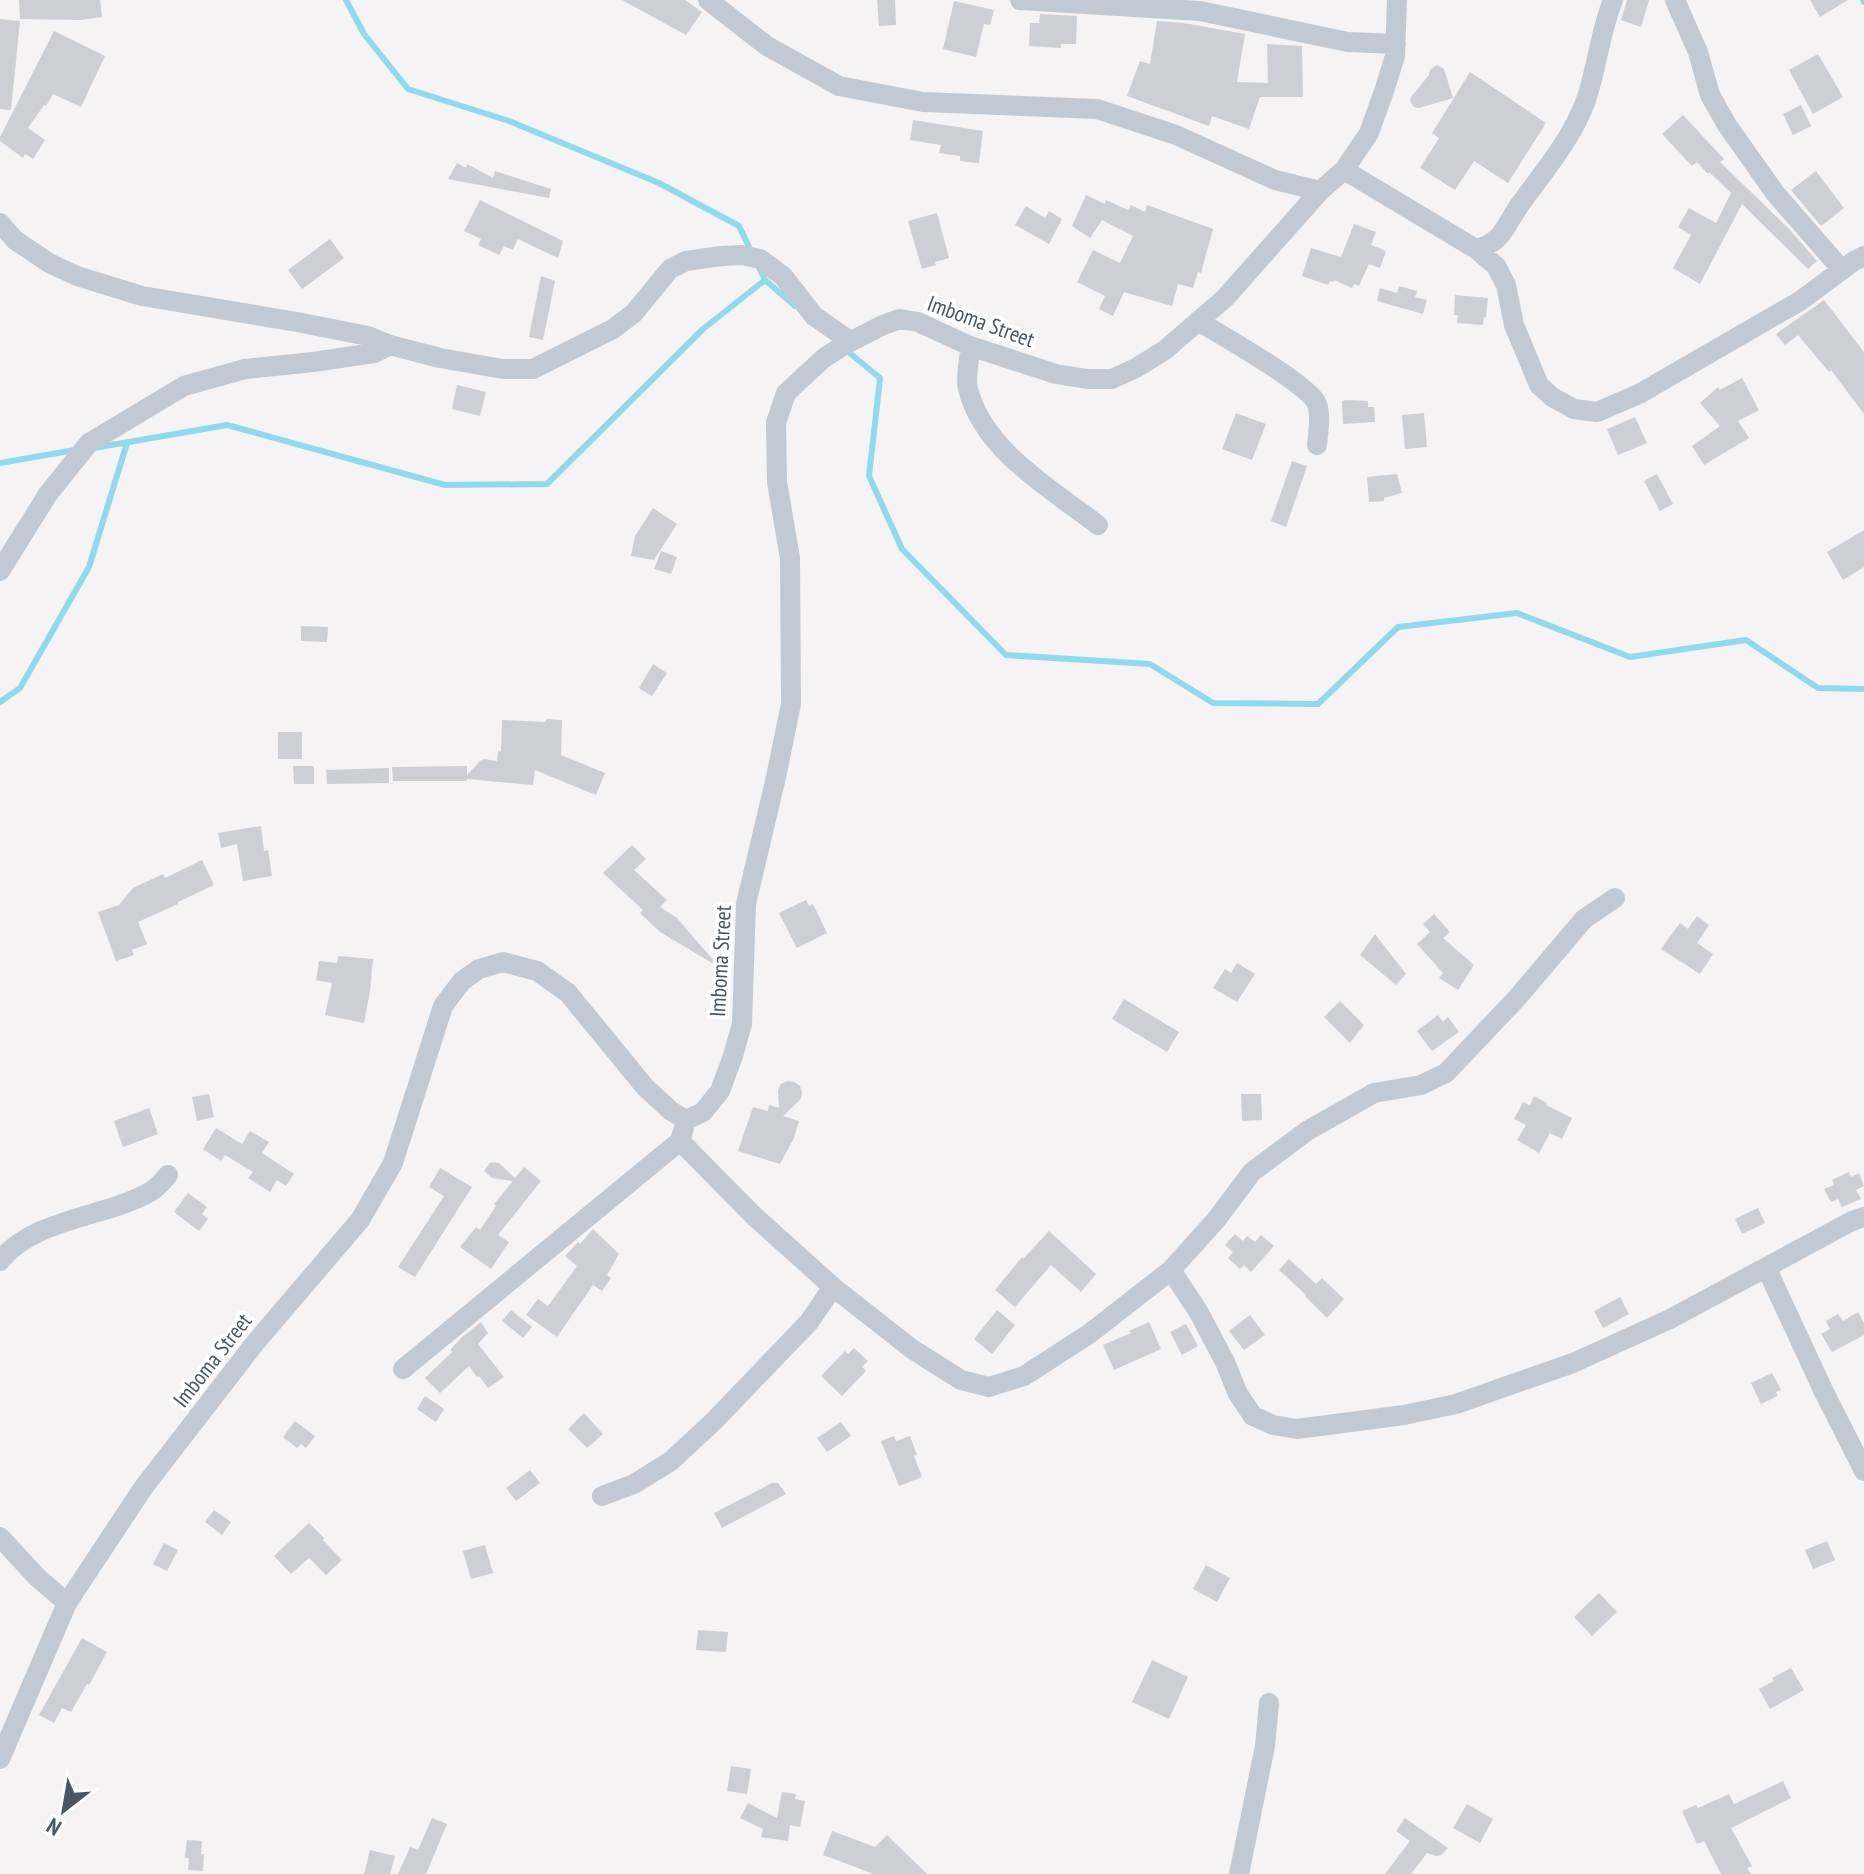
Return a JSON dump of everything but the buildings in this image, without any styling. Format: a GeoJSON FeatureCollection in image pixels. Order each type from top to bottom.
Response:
{"type":"FeatureCollection","features":[{"type":"Feature","properties":{"kind":"street"},"geometry":{"type":"LineString","coordinates":[[708,0],[767,46],[839,86],[923,102],[1097,109],[1176,135],[1275,180],[1320,191]]}},
{"type":"Feature","properties":{"kind":"street"},"geometry":{"type":"LineString","coordinates":[[1020,0],[1200,11],[1348,42],[1396,44]]}},
{"type":"Feature","properties":{"kind":"street","name":"Imboma Street"},"geometry":{"type":"LineString","coordinates":[[0,1759],[67,1603],[152,1476],[255,1343],[360,1220],[393,1163],[443,1006],[462,981],[479,969],[503,962],[537,971],[568,993],[645,1087],[686,1120],[703,1112],[720,1091],[742,1024],[746,904],[791,704],[790,558],[777,482],[776,423],[786,393],[824,358],[847,343],[900,319],[918,322],[970,346],[1056,374],[1087,379],[1112,379],[1165,350],[1225,298],[1320,191],[1344,170],[1369,133],[1392,68],[1397,0]]}},
{"type":"Feature","properties":{"kind":"street"},"geometry":{"type":"LineString","coordinates":[[1476,249],[1491,245],[1501,235],[1573,132],[1586,102],[1613,0]]}},
{"type":"Feature","properties":{"kind":"street"},"geometry":{"type":"LineString","coordinates":[[1675,0],[1698,52],[1710,95],[1727,125],[1775,193],[1842,270]]}},
{"type":"Feature","properties":{"kind":"street"},"geometry":{"type":"LineString","coordinates":[[1344,170],[1476,249],[1496,266],[1506,285],[1514,325],[1539,385],[1552,397],[1574,409],[1597,412],[1639,394],[1787,309],[1864,256]]}},
{"type":"Feature","properties":{"kind":"street"},"geometry":{"type":"LineString","coordinates":[[0,223],[15,240],[49,263],[77,276],[142,296],[368,336],[440,358],[503,369],[533,369],[613,329],[634,313],[670,269],[686,261],[721,256],[751,257],[783,276],[814,316],[847,343]]}},
{"type":"Feature","properties":{"kind":"street"},"geometry":{"type":"LineString","coordinates":[[1198,321],[1308,392],[1316,403],[1319,417],[1317,445]]}},
{"type":"Feature","properties":{"kind":"street"},"geometry":{"type":"LineString","coordinates":[[0,571],[48,494],[89,443],[184,386],[245,369],[374,353],[390,345]]}},
{"type":"Feature","properties":{"kind":"street"},"geometry":{"type":"LineString","coordinates":[[970,346],[968,387],[983,426],[1022,468],[1098,525]]}},
{"type":"Feature","properties":{"kind":"street"},"geometry":{"type":"LineString","coordinates":[[680,1141],[754,1216],[833,1287],[912,1349],[961,1380],[989,1387],[1024,1376],[1089,1334],[1171,1270],[1216,1220],[1252,1172],[1307,1131],[1374,1093],[1421,1085],[1446,1073],[1517,998],[1584,919],[1615,898]]}},
{"type":"Feature","properties":{"kind":"street"},"geometry":{"type":"LineString","coordinates":[[403,1369],[680,1141],[686,1120]]}},
{"type":"Feature","properties":{"kind":"street"},"geometry":{"type":"LineString","coordinates":[[0,1261],[10,1249],[36,1233],[153,1191],[168,1175]]}},
{"type":"Feature","properties":{"kind":"street"},"geometry":{"type":"LineString","coordinates":[[1171,1270],[1198,1311],[1238,1394],[1253,1416],[1273,1425],[1297,1429],[1404,1415],[1470,1399],[1573,1363],[1670,1319],[1864,1217]]}},
{"type":"Feature","properties":{"kind":"street"},"geometry":{"type":"LineString","coordinates":[[1766,1267],[1864,1471]]}},
{"type":"Feature","properties":{"kind":"street"},"geometry":{"type":"LineString","coordinates":[[602,1496],[634,1484],[671,1461],[809,1322],[833,1287]]}},
{"type":"Feature","properties":{"kind":"street"},"geometry":{"type":"LineString","coordinates":[[0,1537],[37,1577],[67,1603]]}},
{"type":"Feature","properties":{"kind":"street"},"geometry":{"type":"LineString","coordinates":[[1239,1874],[1265,1746],[1269,1703]]}},
{"type":"Feature","properties":{"kind":"waterway"},"geometry":{"type":"LineString","coordinates":[[346,0],[364,34],[408,89],[509,121],[659,183],[739,226],[751,251]]}},
{"type":"Feature","properties":{"kind":"waterway"},"geometry":{"type":"LineString","coordinates":[[758,265],[765,280],[795,306]]}},
{"type":"Feature","properties":{"kind":"waterway"},"geometry":{"type":"LineString","coordinates":[[94,448],[227,425],[445,485],[547,484],[703,329],[765,280]]}},
{"type":"Feature","properties":{"kind":"waterway"},"geometry":{"type":"LineString","coordinates":[[846,350],[880,378],[869,476],[902,549],[1006,655],[1150,664],[1213,703],[1318,704],[1398,627],[1517,613],[1630,657],[1746,640],[1818,688],[1864,689]]}},
{"type":"Feature","properties":{"kind":"waterway"},"geometry":{"type":"LineString","coordinates":[[0,702],[20,688],[89,567],[127,443]]}},
{"type":"Feature","properties":{"kind":"waterway"},"geometry":{"type":"LineString","coordinates":[[0,463],[75,450]]}}]}
